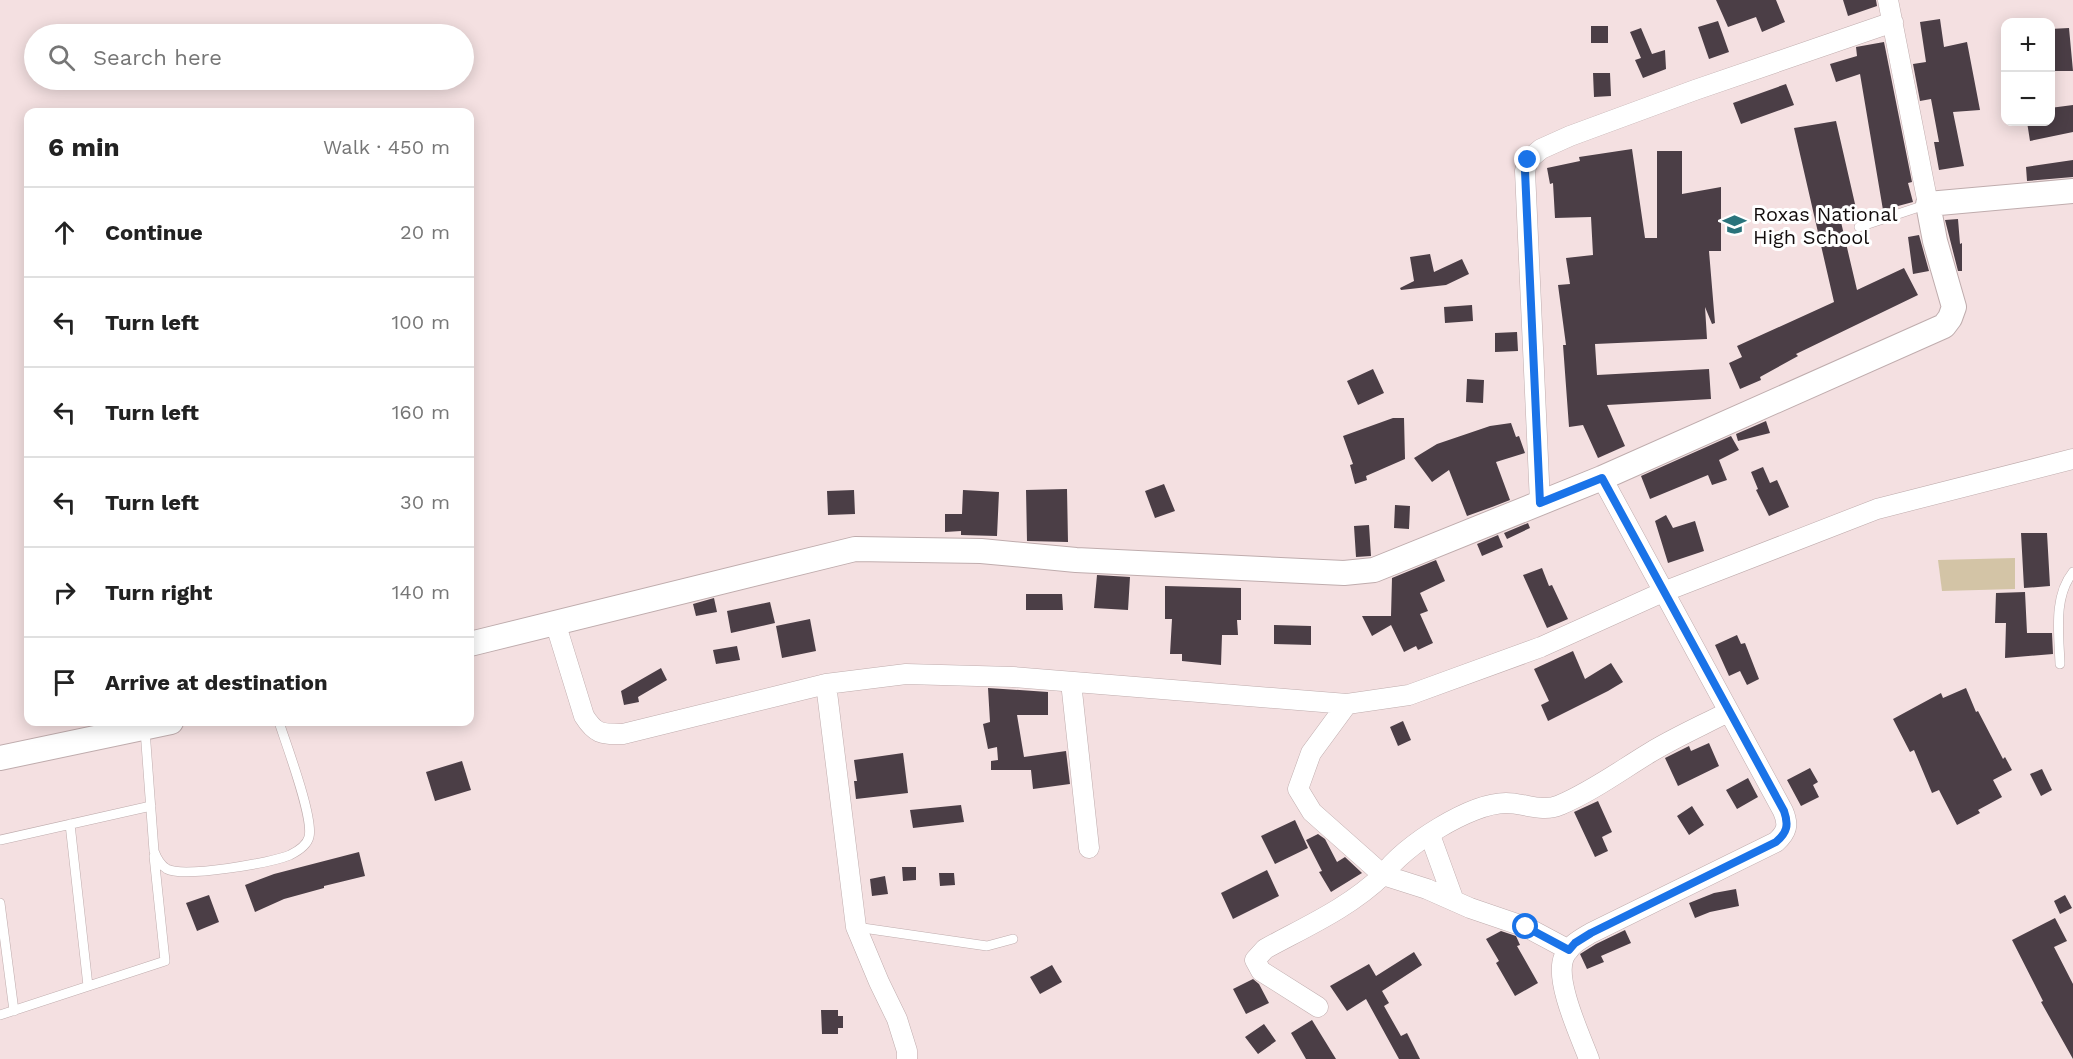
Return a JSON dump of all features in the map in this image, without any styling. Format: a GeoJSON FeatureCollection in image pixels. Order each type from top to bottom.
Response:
{"type":"FeatureCollection","features":[{"type":"Feature","properties":{"kind":"street"},"geometry":{"type":"LineString","coordinates":[[474,643],[855,549],[981,551],[1076,560],[1344,573],[1374,570],[1602,478],[1944,326],[1954,307],[1935,241],[1888,0]]}},
{"type":"Feature","properties":{"kind":"street"},"geometry":{"type":"LineString","coordinates":[[1540,503],[1525,171],[1528,160],[1541,149],[1570,136],[1893,22]]}},
{"type":"Feature","properties":{"kind":"street"},"geometry":{"type":"LineString","coordinates":[[1928,204],[2073,191]]}},
{"type":"Feature","properties":{"kind":"street"},"geometry":{"type":"LineString","coordinates":[[555,622],[584,716],[592,729],[606,734],[623,734],[826,684],[906,674],[1013,677],[1347,704],[1409,695],[1541,647],[1663,592],[1877,509],[2073,459]]}},
{"type":"Feature","properties":{"kind":"street"},"geometry":{"type":"LineString","coordinates":[[1589,1059],[1562,984],[1561,970],[1564,958],[1575,943],[1776,842],[1787,829],[1784,811],[1602,478]]}},
{"type":"Feature","properties":{"kind":"street"},"geometry":{"type":"LineString","coordinates":[[1071,682],[1089,848]]}},
{"type":"Feature","properties":{"kind":"street"},"geometry":{"type":"LineString","coordinates":[[826,684],[856,927],[897,1019],[908,1059]]}},
{"type":"Feature","properties":{"kind":"street"},"geometry":{"type":"LineString","coordinates":[[1347,704],[1311,753],[1298,789],[1312,812],[1383,875],[1427,889],[1526,927],[1569,950]]}},
{"type":"Feature","properties":{"kind":"street"},"geometry":{"type":"LineString","coordinates":[[1317,1008],[1261,972],[1255,960],[1265,950],[1341,908],[1370,888],[1391,864],[1467,812],[1507,803],[1543,808],[1557,806],[1584,793],[1654,750],[1728,712]]}},
{"type":"Feature","properties":{"kind":"street"},"geometry":{"type":"LineString","coordinates":[[0,758],[156,726]]}},
{"type":"Feature","properties":{"kind":"street"},"geometry":{"type":"LineString","coordinates":[[1430,836],[1454,901]]}},
{"type":"Feature","properties":{"kind":"lane"},"geometry":{"type":"LineString","coordinates":[[1859,227],[1928,204]]}},
{"type":"Feature","properties":{"kind":"lane"},"geometry":{"type":"LineString","coordinates":[[2060,664],[2058,613],[2064,588],[2073,572]]}},
{"type":"Feature","properties":{"kind":"lane"},"geometry":{"type":"LineString","coordinates":[[154,851],[158,861],[168,870],[181,873],[223,869],[289,855],[303,847],[309,839],[311,828],[280,726]]}},
{"type":"Feature","properties":{"kind":"lane"},"geometry":{"type":"LineString","coordinates":[[0,1015],[165,961],[145,729]]}},
{"type":"Feature","properties":{"kind":"lane"},"geometry":{"type":"LineString","coordinates":[[0,840],[151,806]]}},
{"type":"Feature","properties":{"kind":"lane"},"geometry":{"type":"LineString","coordinates":[[70,824],[88,986]]}},
{"type":"Feature","properties":{"kind":"lane"},"geometry":{"type":"LineString","coordinates":[[0,903],[14,1011]]}},
{"type":"Feature","properties":{"kind":"lane"},"geometry":{"type":"LineString","coordinates":[[856,927],[987,946],[1013,939]]}},
{"type":"Feature","properties":{"kind":"shaded area"},"geometry":{"type":"Polygon","coordinates":[[[2015,558],[2015,589],[1942,591],[1938,560],[2015,558]]]}},
{"type":"Feature","properties":{"kind":"building"},"geometry":{"type":"Polygon","coordinates":[[[1716,0],[1776,0],[1785,22],[1762,32],[1756,17],[1728,27],[1716,0]]]}},
{"type":"Feature","properties":{"kind":"building"},"geometry":{"type":"Polygon","coordinates":[[[1843,0],[1876,0],[1877,6],[1848,16],[1843,0]]]}},
{"type":"Feature","properties":{"kind":"building"},"geometry":{"type":"Polygon","coordinates":[[[1940,19],[1944,47],[1967,42],[1980,110],[1953,112],[1964,166],[1939,170],[1934,142],[1939,142],[1931,99],[1920,101],[1913,64],[1926,62],[1920,22],[1940,19]]]}},
{"type":"Feature","properties":{"kind":"building"},"geometry":{"type":"Polygon","coordinates":[[[1718,21],[1729,52],[1709,59],[1698,27],[1718,21]]]}},
{"type":"Feature","properties":{"kind":"building"},"geometry":{"type":"Polygon","coordinates":[[[1591,26],[1608,26],[1608,43],[1591,43],[1591,26]]]}},
{"type":"Feature","properties":{"kind":"building"},"geometry":{"type":"Polygon","coordinates":[[[1641,28],[1652,54],[1665,50],[1666,69],[1643,78],[1635,60],[1641,58],[1630,32],[1641,28]]]}},
{"type":"Feature","properties":{"kind":"building"},"geometry":{"type":"Polygon","coordinates":[[[2069,28],[2073,71],[2055,71],[2055,29],[2069,28]]]}},
{"type":"Feature","properties":{"kind":"building"},"geometry":{"type":"Polygon","coordinates":[[[1884,42],[1912,182],[1908,183],[1913,202],[1883,210],[1860,74],[1836,82],[1830,64],[1857,56],[1856,47],[1884,42]]]}},
{"type":"Feature","properties":{"kind":"building"},"geometry":{"type":"Polygon","coordinates":[[[1593,73],[1610,73],[1611,96],[1594,97],[1593,73]]]}},
{"type":"Feature","properties":{"kind":"building"},"geometry":{"type":"Polygon","coordinates":[[[1786,84],[1794,105],[1741,124],[1733,103],[1786,84]]]}},
{"type":"Feature","properties":{"kind":"building"},"geometry":{"type":"Polygon","coordinates":[[[2073,105],[2073,132],[2030,141],[2028,126],[2055,126],[2055,107],[2073,105]]]}},
{"type":"Feature","properties":{"kind":"building"},"geometry":{"type":"Polygon","coordinates":[[[1836,121],[1858,217],[1841,222],[1857,290],[1904,268],[1918,295],[1796,354],[1798,356],[1760,377],[1761,380],[1740,389],[1729,363],[1742,357],[1737,346],[1834,302],[1794,128],[1836,121]]]}},
{"type":"Feature","properties":{"kind":"building"},"geometry":{"type":"Polygon","coordinates":[[[1632,149],[1645,238],[1657,238],[1657,151],[1682,151],[1682,194],[1721,187],[1721,251],[1709,251],[1715,323],[1712,324],[1705,307],[1707,339],[1595,344],[1597,375],[1709,369],[1711,399],[1607,405],[1625,446],[1598,458],[1583,425],[1569,427],[1563,345],[1566,345],[1558,285],[1570,284],[1566,258],[1593,255],[1591,217],[1555,218],[1553,183],[1550,184],[1547,168],[1580,161],[1579,157],[1632,149]]]}},
{"type":"Feature","properties":{"kind":"building"},"geometry":{"type":"Polygon","coordinates":[[[2073,160],[2073,177],[2027,181],[2026,167],[2073,160]]]}},
{"type":"Feature","properties":{"kind":"building"},"geometry":{"type":"Polygon","coordinates":[[[1958,219],[1960,244],[1962,243],[1962,271],[1958,271],[1945,220],[1958,219]]]}},
{"type":"Feature","properties":{"kind":"building"},"geometry":{"type":"Polygon","coordinates":[[[1919,235],[1929,271],[1913,274],[1908,237],[1919,235]]]}},
{"type":"Feature","properties":{"kind":"building"},"geometry":{"type":"Polygon","coordinates":[[[1430,254],[1434,272],[1462,259],[1469,274],[1446,285],[1401,290],[1400,288],[1414,281],[1410,257],[1430,254]]]}},
{"type":"Feature","properties":{"kind":"building"},"geometry":{"type":"Polygon","coordinates":[[[1472,305],[1473,321],[1445,323],[1444,307],[1472,305]]]}},
{"type":"Feature","properties":{"kind":"building"},"geometry":{"type":"Polygon","coordinates":[[[1517,332],[1518,351],[1495,352],[1495,333],[1517,332]]]}},
{"type":"Feature","properties":{"kind":"building"},"geometry":{"type":"Polygon","coordinates":[[[1373,369],[1384,393],[1358,405],[1347,381],[1373,369]]]}},
{"type":"Feature","properties":{"kind":"building"},"geometry":{"type":"Polygon","coordinates":[[[1467,379],[1484,380],[1483,403],[1466,402],[1467,379]]]}},
{"type":"Feature","properties":{"kind":"building"},"geometry":{"type":"Polygon","coordinates":[[[1393,418],[1404,418],[1405,459],[1366,476],[1367,480],[1355,484],[1350,465],[1353,464],[1343,436],[1393,418]]]}},
{"type":"Feature","properties":{"kind":"building"},"geometry":{"type":"Polygon","coordinates":[[[1766,421],[1770,433],[1738,441],[1736,434],[1766,421]]]}},
{"type":"Feature","properties":{"kind":"building"},"geometry":{"type":"Polygon","coordinates":[[[1511,423],[1525,453],[1496,462],[1510,500],[1492,507],[1467,516],[1449,470],[1432,482],[1414,458],[1437,444],[1490,426],[1511,423]]]}},
{"type":"Feature","properties":{"kind":"building"},"geometry":{"type":"Polygon","coordinates":[[[1731,436],[1739,450],[1719,460],[1727,480],[1712,485],[1708,475],[1650,499],[1641,476],[1731,436]]]}},
{"type":"Feature","properties":{"kind":"building"},"geometry":{"type":"Polygon","coordinates":[[[1763,467],[1770,483],[1777,480],[1789,507],[1769,516],[1756,490],[1758,489],[1751,472],[1763,467]]]}},
{"type":"Feature","properties":{"kind":"building"},"geometry":{"type":"Polygon","coordinates":[[[1164,484],[1175,511],[1155,518],[1145,491],[1164,484]]]}},
{"type":"Feature","properties":{"kind":"building"},"geometry":{"type":"Polygon","coordinates":[[[1067,489],[1068,542],[1027,541],[1026,490],[1067,489]]]}},
{"type":"Feature","properties":{"kind":"building"},"geometry":{"type":"Polygon","coordinates":[[[854,490],[855,514],[828,515],[827,491],[854,490]]]}},
{"type":"Feature","properties":{"kind":"building"},"geometry":{"type":"Polygon","coordinates":[[[963,490],[999,492],[997,536],[961,535],[961,531],[945,532],[945,514],[962,514],[963,490]]]}},
{"type":"Feature","properties":{"kind":"building"},"geometry":{"type":"Polygon","coordinates":[[[1395,505],[1410,506],[1409,529],[1394,528],[1395,505]]]}},
{"type":"Feature","properties":{"kind":"building"},"geometry":{"type":"Polygon","coordinates":[[[1666,515],[1673,528],[1695,521],[1704,551],[1668,563],[1655,521],[1666,515]]]}},
{"type":"Feature","properties":{"kind":"building"},"geometry":{"type":"Polygon","coordinates":[[[1528,523],[1530,528],[1507,539],[1504,533],[1528,523]]]}},
{"type":"Feature","properties":{"kind":"building"},"geometry":{"type":"Polygon","coordinates":[[[1369,525],[1371,556],[1356,557],[1354,526],[1369,525]]]}},
{"type":"Feature","properties":{"kind":"building"},"geometry":{"type":"Polygon","coordinates":[[[2021,533],[2047,533],[2050,586],[2024,588],[2021,533]]]}},
{"type":"Feature","properties":{"kind":"building"},"geometry":{"type":"Polygon","coordinates":[[[1498,535],[1503,547],[1482,556],[1477,544],[1498,535]]]}},
{"type":"Feature","properties":{"kind":"building"},"geometry":{"type":"Polygon","coordinates":[[[1436,560],[1445,581],[1420,593],[1428,611],[1420,614],[1433,643],[1418,650],[1416,646],[1404,652],[1391,625],[1372,636],[1362,616],[1391,616],[1392,578],[1436,560]]]}},
{"type":"Feature","properties":{"kind":"building"},"geometry":{"type":"Polygon","coordinates":[[[1542,568],[1549,586],[1552,585],[1568,619],[1547,628],[1523,575],[1542,568]]]}},
{"type":"Feature","properties":{"kind":"building"},"geometry":{"type":"Polygon","coordinates":[[[1097,575],[1130,577],[1128,610],[1094,608],[1097,575]]]}},
{"type":"Feature","properties":{"kind":"building"},"geometry":{"type":"Polygon","coordinates":[[[1165,586],[1241,588],[1241,620],[1237,620],[1238,635],[1222,635],[1221,665],[1182,661],[1182,654],[1170,654],[1172,619],[1165,619],[1165,586]]]}},
{"type":"Feature","properties":{"kind":"building"},"geometry":{"type":"Polygon","coordinates":[[[2025,592],[2027,633],[2052,633],[2053,654],[2005,658],[2006,623],[1995,623],[1996,593],[2025,592]]]}},
{"type":"Feature","properties":{"kind":"building"},"geometry":{"type":"Polygon","coordinates":[[[1026,594],[1062,594],[1063,610],[1026,610],[1026,594]]]}},
{"type":"Feature","properties":{"kind":"building"},"geometry":{"type":"Polygon","coordinates":[[[714,598],[717,612],[696,616],[693,604],[714,598]]]}},
{"type":"Feature","properties":{"kind":"building"},"geometry":{"type":"Polygon","coordinates":[[[770,602],[775,623],[731,633],[727,611],[770,602]]]}},
{"type":"Feature","properties":{"kind":"building"},"geometry":{"type":"Polygon","coordinates":[[[810,619],[816,651],[782,658],[776,626],[810,619]]]}},
{"type":"Feature","properties":{"kind":"building"},"geometry":{"type":"Polygon","coordinates":[[[1274,625],[1311,626],[1311,645],[1274,644],[1274,625]]]}},
{"type":"Feature","properties":{"kind":"building"},"geometry":{"type":"Polygon","coordinates":[[[1737,635],[1741,644],[1745,643],[1759,679],[1747,685],[1740,671],[1729,676],[1715,645],[1737,635]]]}},
{"type":"Feature","properties":{"kind":"building"},"geometry":{"type":"Polygon","coordinates":[[[737,646],[740,660],[716,664],[713,650],[737,646]]]}},
{"type":"Feature","properties":{"kind":"building"},"geometry":{"type":"Polygon","coordinates":[[[1573,651],[1585,679],[1611,663],[1623,682],[1548,721],[1541,705],[1549,701],[1534,669],[1573,651]]]}},
{"type":"Feature","properties":{"kind":"building"},"geometry":{"type":"Polygon","coordinates":[[[661,668],[667,680],[638,697],[639,702],[624,705],[621,691],[661,668]]]}},
{"type":"Feature","properties":{"kind":"building"},"geometry":{"type":"Polygon","coordinates":[[[988,688],[1048,692],[1048,715],[1017,715],[1024,757],[1066,751],[1070,784],[1033,789],[1031,770],[991,770],[991,761],[998,760],[997,747],[988,749],[983,724],[990,722],[988,688]]]}},
{"type":"Feature","properties":{"kind":"building"},"geometry":{"type":"Polygon","coordinates":[[[1966,688],[1976,712],[1978,711],[2003,759],[2005,757],[2012,770],[1993,780],[2002,797],[1978,810],[1980,813],[1957,825],[1939,790],[1932,793],[1914,750],[1910,752],[1893,719],[1941,693],[1943,698],[1966,688]]]}},
{"type":"Feature","properties":{"kind":"building"},"geometry":{"type":"Polygon","coordinates":[[[1403,721],[1411,740],[1398,746],[1390,727],[1403,721]]]}},
{"type":"Feature","properties":{"kind":"building"},"geometry":{"type":"Polygon","coordinates":[[[1709,743],[1719,766],[1678,786],[1665,758],[1689,746],[1691,751],[1709,743]]]}},
{"type":"Feature","properties":{"kind":"building"},"geometry":{"type":"Polygon","coordinates":[[[903,753],[908,793],[856,799],[854,781],[857,781],[854,760],[903,753]]]}},
{"type":"Feature","properties":{"kind":"building"},"geometry":{"type":"Polygon","coordinates":[[[462,761],[471,790],[435,801],[426,772],[462,761]]]}},
{"type":"Feature","properties":{"kind":"building"},"geometry":{"type":"Polygon","coordinates":[[[1810,768],[1818,782],[1813,785],[1819,797],[1801,806],[1787,780],[1810,768]]]}},
{"type":"Feature","properties":{"kind":"building"},"geometry":{"type":"Polygon","coordinates":[[[2042,769],[2052,790],[2041,796],[2030,774],[2042,769]]]}},
{"type":"Feature","properties":{"kind":"building"},"geometry":{"type":"Polygon","coordinates":[[[1748,778],[1758,797],[1737,809],[1726,790],[1748,778]]]}},
{"type":"Feature","properties":{"kind":"building"},"geometry":{"type":"Polygon","coordinates":[[[1598,801],[1612,832],[1602,837],[1608,851],[1595,857],[1574,812],[1598,801]]]}},
{"type":"Feature","properties":{"kind":"building"},"geometry":{"type":"Polygon","coordinates":[[[961,805],[964,822],[913,828],[910,810],[961,805]]]}},
{"type":"Feature","properties":{"kind":"building"},"geometry":{"type":"Polygon","coordinates":[[[1692,806],[1704,825],[1689,835],[1677,816],[1692,806]]]}},
{"type":"Feature","properties":{"kind":"building"},"geometry":{"type":"Polygon","coordinates":[[[1295,820],[1308,848],[1275,864],[1261,836],[1295,820]]]}},
{"type":"Feature","properties":{"kind":"building"},"geometry":{"type":"Polygon","coordinates":[[[1318,834],[1325,839],[1337,862],[1345,857],[1362,873],[1331,892],[1319,872],[1322,871],[1306,840],[1318,834]]]}},
{"type":"Feature","properties":{"kind":"building"},"geometry":{"type":"Polygon","coordinates":[[[359,852],[365,876],[284,899],[255,912],[245,885],[274,874],[359,852]]]}},
{"type":"Feature","properties":{"kind":"building"},"geometry":{"type":"Polygon","coordinates":[[[902,867],[916,867],[916,880],[903,881],[902,867]]]}},
{"type":"Feature","properties":{"kind":"building"},"geometry":{"type":"Polygon","coordinates":[[[1267,870],[1279,896],[1233,919],[1221,893],[1267,870]]]}},
{"type":"Feature","properties":{"kind":"building"},"geometry":{"type":"Polygon","coordinates":[[[939,873],[954,873],[955,885],[940,886],[939,873]]]}},
{"type":"Feature","properties":{"kind":"building"},"geometry":{"type":"Polygon","coordinates":[[[885,876],[888,894],[872,896],[870,879],[885,876]]]}},
{"type":"Feature","properties":{"kind":"building"},"geometry":{"type":"Polygon","coordinates":[[[1736,889],[1739,906],[1710,912],[1695,918],[1689,903],[1714,893],[1736,889]]]}},
{"type":"Feature","properties":{"kind":"building"},"geometry":{"type":"Polygon","coordinates":[[[209,895],[219,922],[197,931],[186,903],[209,895]]]}},
{"type":"Feature","properties":{"kind":"building"},"geometry":{"type":"Polygon","coordinates":[[[2065,895],[2072,908],[2060,914],[2054,901],[2065,895]]]}},
{"type":"Feature","properties":{"kind":"building"},"geometry":{"type":"Polygon","coordinates":[[[2055,918],[2067,941],[2054,947],[2073,984],[2073,1059],[2041,1002],[2043,1001],[2012,940],[2055,918]]]}},
{"type":"Feature","properties":{"kind":"building"},"geometry":{"type":"Polygon","coordinates":[[[1625,930],[1631,943],[1601,956],[1604,962],[1587,969],[1580,954],[1625,930]]]}},
{"type":"Feature","properties":{"kind":"building"},"geometry":{"type":"Polygon","coordinates":[[[1501,931],[1516,936],[1520,945],[1517,946],[1538,983],[1515,996],[1496,963],[1499,961],[1486,939],[1501,931]]]}},
{"type":"Feature","properties":{"kind":"building"},"geometry":{"type":"Polygon","coordinates":[[[1414,952],[1422,965],[1382,991],[1389,1003],[1384,1006],[1401,1036],[1407,1033],[1420,1059],[1399,1059],[1366,999],[1347,1011],[1330,986],[1369,964],[1376,976],[1414,952]]]}},
{"type":"Feature","properties":{"kind":"building"},"geometry":{"type":"Polygon","coordinates":[[[1052,965],[1062,982],[1040,994],[1030,977],[1052,965]]]}},
{"type":"Feature","properties":{"kind":"building"},"geometry":{"type":"Polygon","coordinates":[[[1253,979],[1259,984],[1269,1003],[1246,1014],[1233,989],[1253,979]]]}},
{"type":"Feature","properties":{"kind":"building"},"geometry":{"type":"Polygon","coordinates":[[[821,1010],[838,1010],[838,1016],[843,1016],[843,1028],[838,1028],[838,1034],[822,1034],[821,1010]]]}},
{"type":"Feature","properties":{"kind":"building"},"geometry":{"type":"Polygon","coordinates":[[[1312,1020],[1336,1059],[1306,1059],[1291,1033],[1312,1020]]]}},
{"type":"Feature","properties":{"kind":"building"},"geometry":{"type":"Polygon","coordinates":[[[1264,1024],[1276,1041],[1258,1054],[1245,1037],[1264,1024]]]}},
{"type":"Feature","properties":{"kind":"place","name":"Roxas National High School"},"geometry":{"type":"Point","coordinates":[1735,225]}},
{"type":"Feature","properties":{"kind":"route"},"geometry":{"type":"LineString","coordinates":[[1526,927],[1569,950],[1575,943],[1591,933],[1776,842],[1787,829],[1784,811],[1602,478],[1540,503],[1525,171],[1528,160]]}}]}
